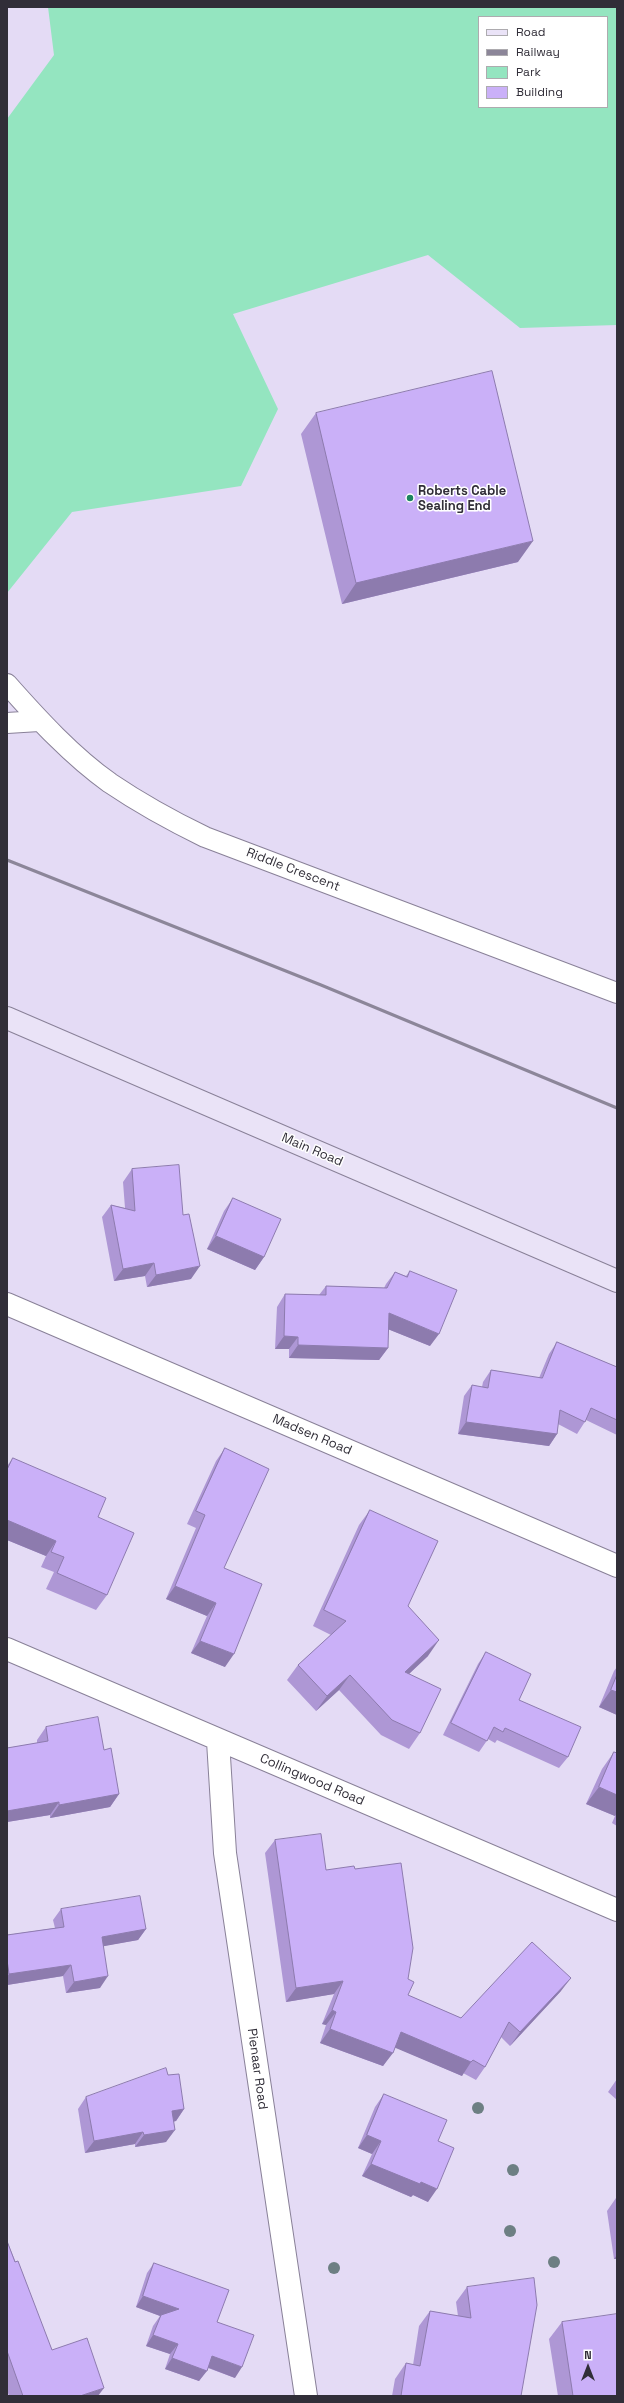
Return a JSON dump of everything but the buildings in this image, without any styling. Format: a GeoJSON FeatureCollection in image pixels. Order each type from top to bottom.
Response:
{"type":"FeatureCollection","features":[{"type":"Feature","properties":{"kind":"main road","name":"Main Road"},"geometry":{"type":"LineString","coordinates":[[7,1018],[617,1281]]}},
{"type":"Feature","properties":{"kind":"street","name":"Madsen Road"},"geometry":{"type":"LineString","coordinates":[[7,1304],[617,1566]]}},
{"type":"Feature","properties":{"kind":"street","name":"Collingwood Road"},"geometry":{"type":"LineString","coordinates":[[7,1649],[218,1741],[617,1910]]}},
{"type":"Feature","properties":{"kind":"street","name":"Pienaar Road"},"geometry":{"type":"LineString","coordinates":[[218,1741],[225,1853],[306,2396]]}},
{"type":"Feature","properties":{"kind":"lane","name":"Riddle Crescent"},"geometry":{"type":"LineString","coordinates":[[7,684],[39,720],[109,782],[159,814],[205,837],[617,992]]}},
{"type":"Feature","properties":{"kind":"lane"},"geometry":{"type":"LineString","coordinates":[[7,723],[39,720]]}},
{"type":"Feature","properties":{"kind":"green space"},"geometry":{"type":"Polygon","coordinates":[[[48,7],[617,7],[617,325],[520,328],[428,255],[233,314],[278,409],[241,486],[72,512],[7,593],[7,119],[54,55],[48,7]]]}},
{"type":"Feature","properties":{"kind":"railway"},"geometry":{"type":"LineString","coordinates":[[7,860],[321,985],[617,1108]]}},
{"type":"Feature","properties":{"kind":"place","name":"Roberts Cable Sealing End"},"geometry":{"type":"Point","coordinates":[410,498]}}]}
